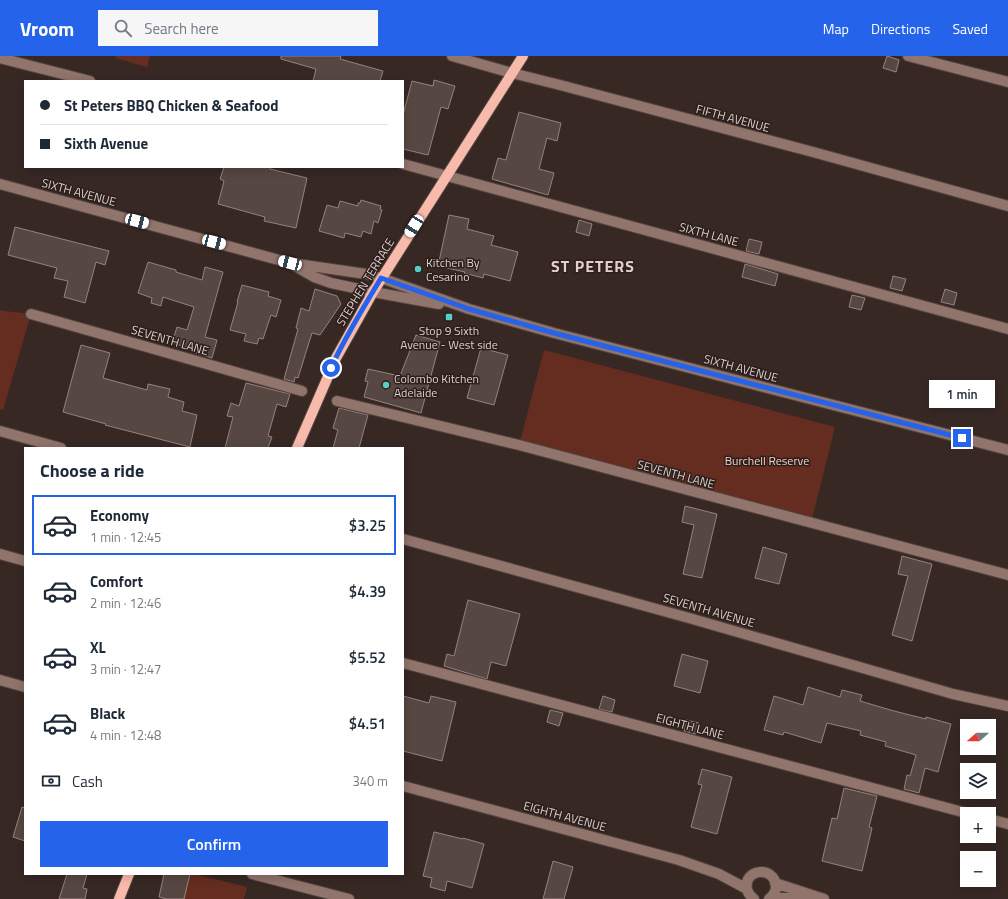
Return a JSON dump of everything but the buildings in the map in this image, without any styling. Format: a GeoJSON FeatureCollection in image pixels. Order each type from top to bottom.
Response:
{"type":"FeatureCollection","features":[{"type":"Feature","properties":{"kind":"main road","name":"STEPHEN TERRACE"},"geometry":{"type":"LineString","coordinates":[[297,447],[336,358],[381,278],[522,56]]}},
{"type":"Feature","properties":{"kind":"main road"},"geometry":{"type":"LineString","coordinates":[[119,899],[129,875]]}},
{"type":"Feature","properties":{"kind":"street","name":"FIFTH AVENUE"},"geometry":{"type":"LineString","coordinates":[[452,56],[1008,206]]}},
{"type":"Feature","properties":{"kind":"street"},"geometry":{"type":"LineString","coordinates":[[908,56],[1008,82]]}},
{"type":"Feature","properties":{"kind":"street"},"geometry":{"type":"LineString","coordinates":[[0,58],[86,80]]}},
{"type":"Feature","properties":{"kind":"street","name":"SIXTH LANE"},"geometry":{"type":"LineString","coordinates":[[404,164],[1008,329]]}},
{"type":"Feature","properties":{"kind":"street","name":"SIXTH AVENUE"},"geometry":{"type":"LineString","coordinates":[[0,184],[290,263],[381,278],[469,309],[554,333],[1008,450]]}},
{"type":"Feature","properties":{"kind":"street","name":"SIXTH AVENUE"},"geometry":{"type":"LineString","coordinates":[[290,263],[314,277],[331,283],[469,309]]}},
{"type":"Feature","properties":{"kind":"street","name":"SEVENTH LANE"},"geometry":{"type":"LineString","coordinates":[[31,314],[302,391]]}},
{"type":"Feature","properties":{"kind":"street","name":"SEVENTH LANE"},"geometry":{"type":"LineString","coordinates":[[337,401],[519,445],[1008,575]]}},
{"type":"Feature","properties":{"kind":"street"},"geometry":{"type":"LineString","coordinates":[[0,431],[57,447]]}},
{"type":"Feature","properties":{"kind":"street","name":"SEVENTH AVENUE"},"geometry":{"type":"LineString","coordinates":[[404,539],[689,618],[953,694],[1008,706]]}},
{"type":"Feature","properties":{"kind":"street"},"geometry":{"type":"LineString","coordinates":[[0,554],[24,561]]}},
{"type":"Feature","properties":{"kind":"street","name":"EIGHTH LANE"},"geometry":{"type":"LineString","coordinates":[[404,663],[960,811]]}},
{"type":"Feature","properties":{"kind":"street"},"geometry":{"type":"LineString","coordinates":[[0,680],[24,687]]}},
{"type":"Feature","properties":{"kind":"street","name":"EIGHTH AVENUE"},"geometry":{"type":"LineString","coordinates":[[404,786],[679,860],[719,874],[750,877],[756,872],[768,873],[772,876],[775,883]]}},
{"type":"Feature","properties":{"kind":"street"},"geometry":{"type":"LineString","coordinates":[[996,821],[1008,824]]}},
{"type":"Feature","properties":{"kind":"street","name":"EIGHTH AVENUE"},"geometry":{"type":"LineString","coordinates":[[719,874],[750,895]]}},
{"type":"Feature","properties":{"kind":"street"},"geometry":{"type":"LineString","coordinates":[[256,875],[349,899]]}},
{"type":"Feature","properties":{"kind":"street"},"geometry":{"type":"LineString","coordinates":[[750,877],[746,886],[750,895]]}},
{"type":"Feature","properties":{"kind":"street"},"geometry":{"type":"LineString","coordinates":[[770,898],[775,893],[775,883],[819,898]]}},
{"type":"Feature","properties":{"kind":"street"},"geometry":{"type":"LineString","coordinates":[[770,898],[819,898]]}},
{"type":"Feature","properties":{"kind":"green space"},"geometry":{"type":"Polygon","coordinates":[[[116,56],[150,56],[147,67],[115,58],[116,56]]]}},
{"type":"Feature","properties":{"kind":"green space"},"geometry":{"type":"Polygon","coordinates":[[[0,310],[31,314],[3,410],[0,409],[0,310]]]}},
{"type":"Feature","properties":{"kind":"green space","name":"Burchell Reserve"},"geometry":{"type":"Polygon","coordinates":[[[544,350],[835,427],[811,523],[519,445],[544,350]]]}},
{"type":"Feature","properties":{"kind":"green space"},"geometry":{"type":"Polygon","coordinates":[[[190,875],[198,875],[247,887],[244,899],[184,899],[190,875]]]}},
{"type":"Feature","properties":{"kind":"place","name":"Kitchen By Cesarino"},"geometry":{"type":"Point","coordinates":[418,269]}},
{"type":"Feature","properties":{"kind":"place","name":"Stop 9 Sixth Avenue - West side"},"geometry":{"type":"Point","coordinates":[449,317]}},
{"type":"Feature","properties":{"kind":"place","name":"Colombo Kitchen Adelaide"},"geometry":{"type":"Point","coordinates":[386,385]}},
{"type":"Feature","properties":{"kind":"district","name":"ST PETERS"},"geometry":{"type":"Point","coordinates":[593,266]}},
{"type":"Feature","properties":{"kind":"route"},"geometry":{"type":"LineString","coordinates":[[331,368],[381,278],[469,309],[554,333],[962,438]]}}]}
